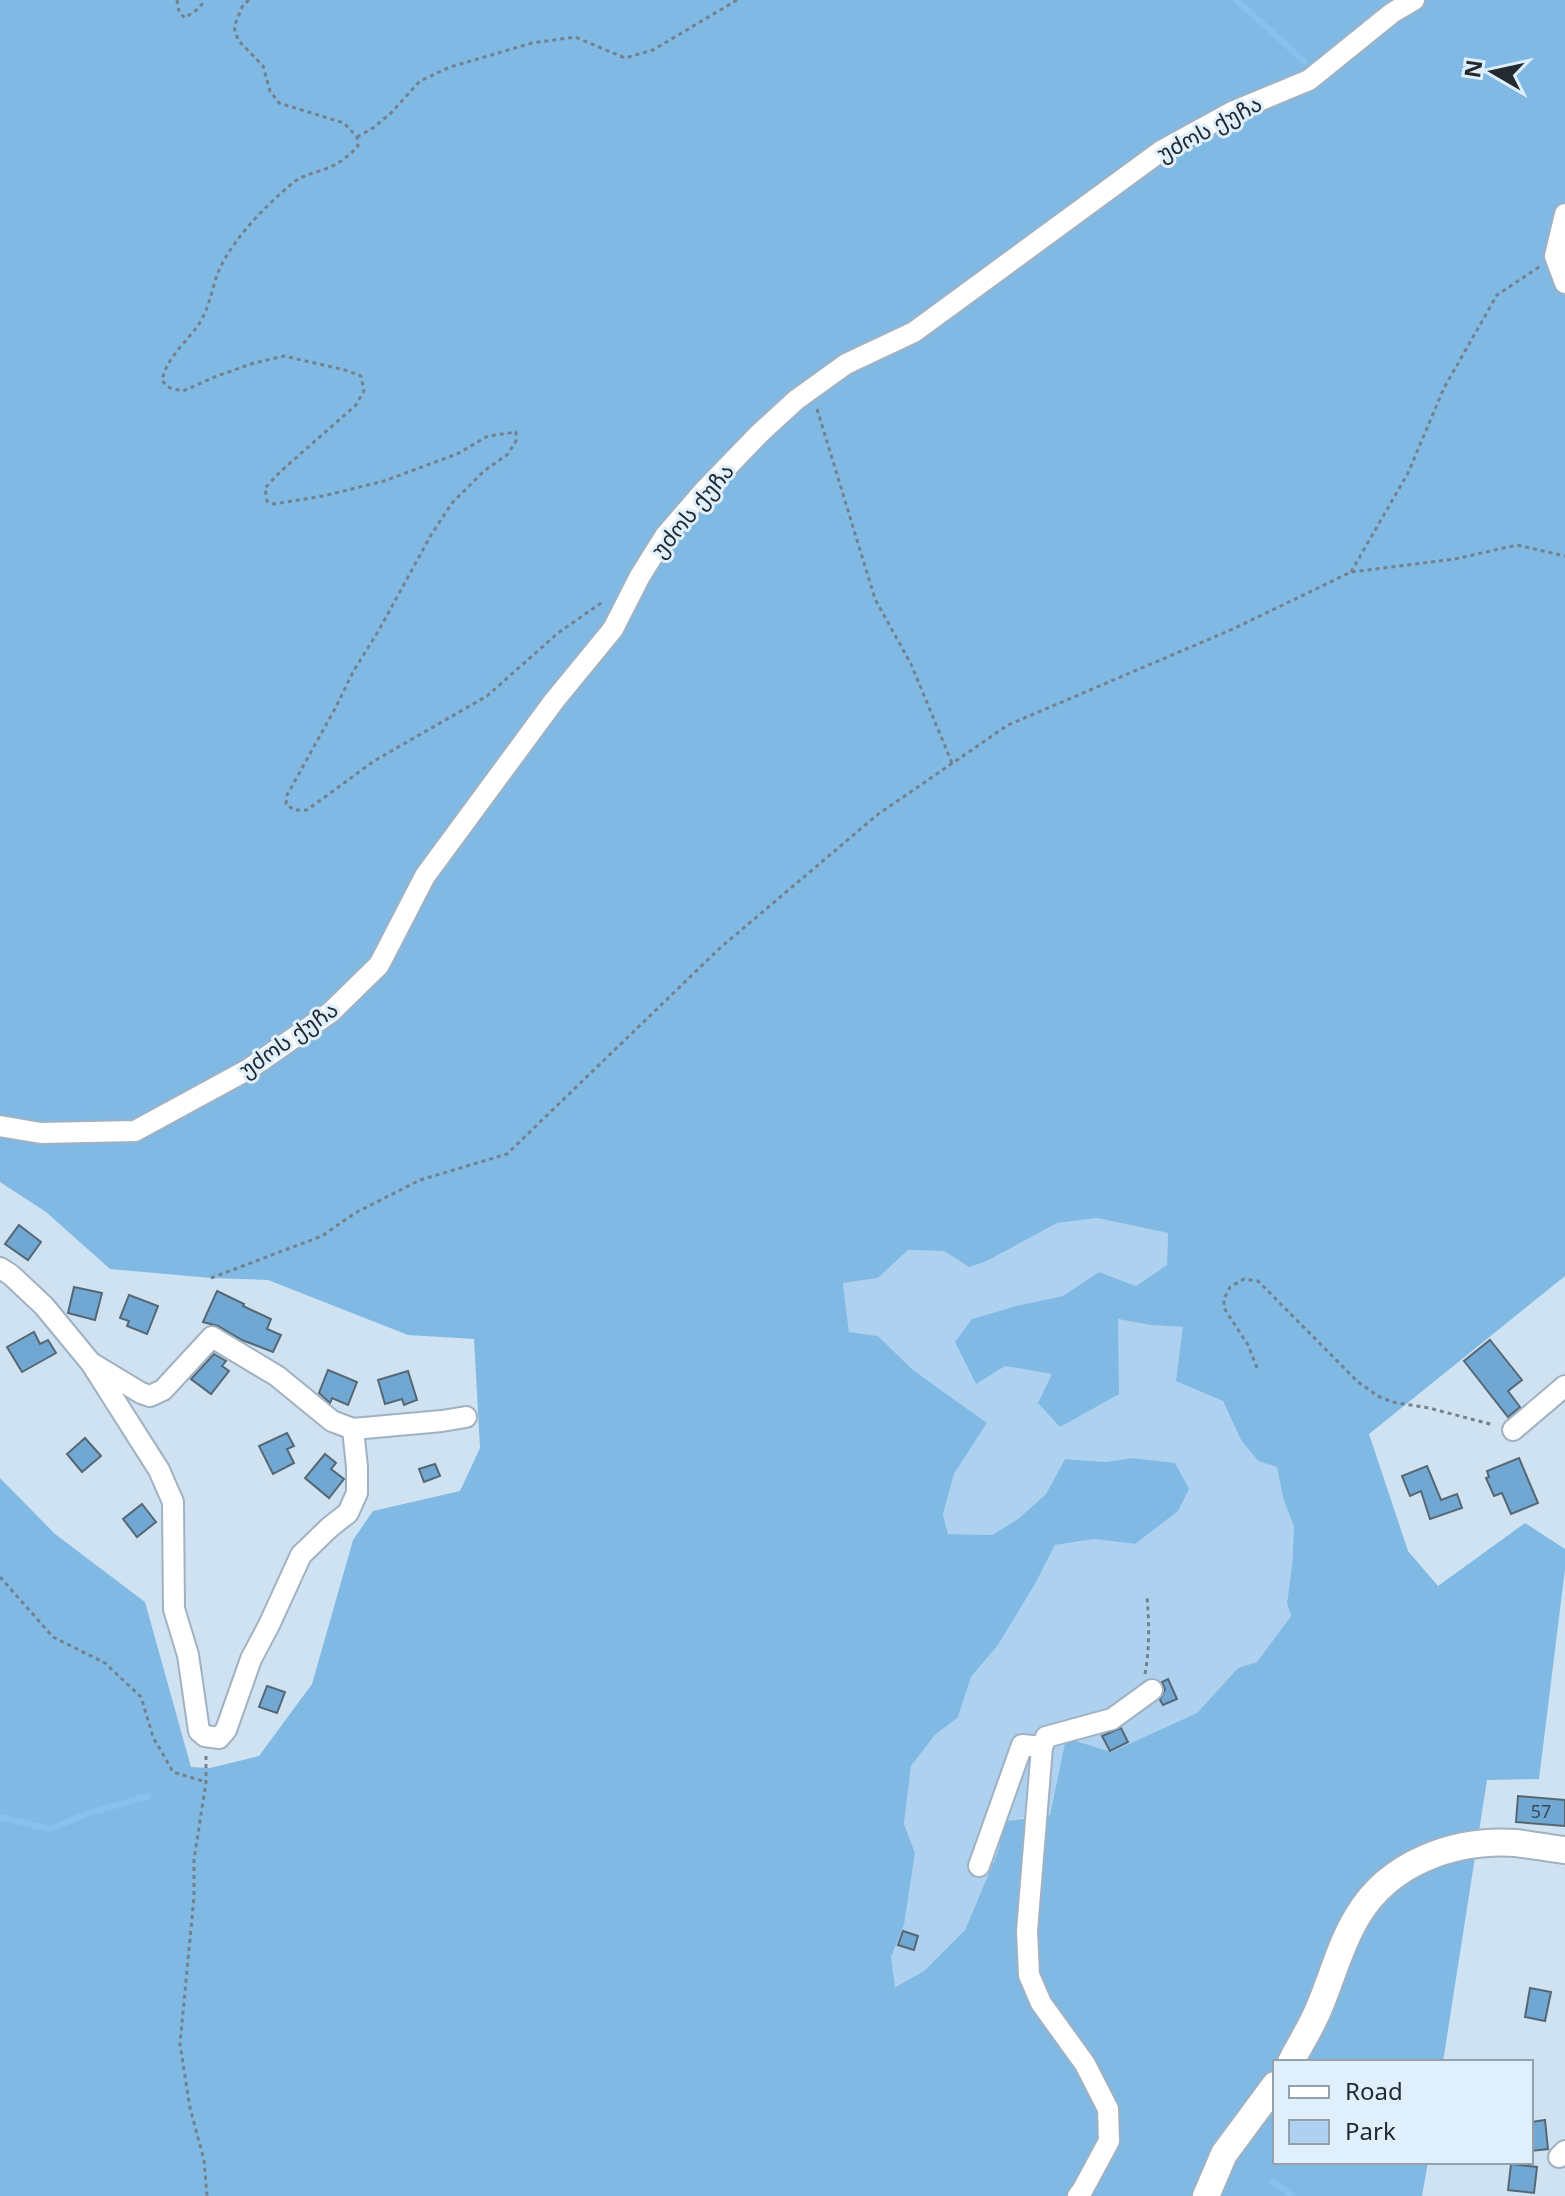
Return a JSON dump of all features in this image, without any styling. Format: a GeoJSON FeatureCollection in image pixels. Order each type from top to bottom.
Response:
{"type":"FeatureCollection","features":[{"type":"Feature","properties":{"kind":"main road"},"geometry":{"type":"LineString","coordinates":[[1292,2060],[1319,2009],[1357,1916],[1388,1880],[1434,1853],[1459,1847],[1516,1843],[1565,1850]]}},
{"type":"Feature","properties":{"kind":"main road"},"geometry":{"type":"LineString","coordinates":[[1206,2196],[1224,2154],[1273,2088]]}},
{"type":"Feature","properties":{"kind":"street","name":"უძოს ქუჩა"},"geometry":{"type":"LineString","coordinates":[[0,1126],[41,1133],[135,1131],[249,1069],[331,1012],[379,965],[425,876],[554,701],[613,629],[665,536],[759,434],[796,400],[846,364],[914,332],[1161,151],[1232,112],[1309,80],[1392,13],[1414,0]]}},
{"type":"Feature","properties":{"kind":"street"},"geometry":{"type":"LineString","coordinates":[[1565,214],[1555,256],[1565,283]]}},
{"type":"Feature","properties":{"kind":"street"},"geometry":{"type":"LineString","coordinates":[[0,1268],[44,1306],[91,1363],[159,1470],[173,1502],[174,1609],[188,1655],[199,1731],[205,1736],[219,1738],[226,1730],[251,1659],[301,1555],[348,1513],[357,1493],[353,1429]]}},
{"type":"Feature","properties":{"kind":"street"},"geometry":{"type":"LineString","coordinates":[[91,1363],[150,1396],[163,1390],[212,1337],[277,1376],[332,1421],[353,1429],[466,1417]]}},
{"type":"Feature","properties":{"kind":"street"},"geometry":{"type":"LineString","coordinates":[[1513,1430],[1565,1386]]}},
{"type":"Feature","properties":{"kind":"street"},"geometry":{"type":"LineString","coordinates":[[1078,2196],[1109,2141],[1108,2109],[1085,2064],[1041,2003],[1029,1975],[1027,1931],[1042,1747],[1046,1737],[1112,1719],[1144,1695]]}},
{"type":"Feature","properties":{"kind":"street"},"geometry":{"type":"LineString","coordinates":[[979,1866],[1022,1745],[1042,1747]]}},
{"type":"Feature","properties":{"kind":"path"},"geometry":{"type":"LineString","coordinates":[[177,0],[179,12],[185,18],[205,0]]}},
{"type":"Feature","properties":{"kind":"path"},"geometry":{"type":"LineString","coordinates":[[249,0],[243,5],[234,27],[238,40],[263,66],[270,91],[279,103],[344,123],[357,137],[358,146],[349,156],[327,169],[303,176],[262,212],[229,253],[200,323],[168,363],[162,381],[170,388],[183,391],[242,367],[284,356],[361,376],[364,391],[356,405],[265,488],[267,501],[274,504],[286,504],[384,481],[457,454],[488,436],[516,432],[516,441],[508,454],[484,471],[452,503],[431,535],[353,672],[287,795],[286,804],[294,810],[307,810],[374,761],[487,696],[558,633],[605,600]]}},
{"type":"Feature","properties":{"kind":"path"},"geometry":{"type":"LineString","coordinates":[[357,137],[391,113],[420,81],[450,67],[532,43],[575,37],[625,58],[653,50],[737,0]]}},
{"type":"Feature","properties":{"kind":"path"},"geometry":{"type":"LineString","coordinates":[[1351,572],[1408,473],[1444,388],[1497,295],[1555,256]]}},
{"type":"Feature","properties":{"kind":"path"},"geometry":{"type":"LineString","coordinates":[[811,389],[875,599],[911,664],[952,763]]}},
{"type":"Feature","properties":{"kind":"path"},"geometry":{"type":"LineString","coordinates":[[211,1278],[322,1236],[355,1213],[420,1180],[507,1154],[720,948],[877,815],[1008,725],[1233,629],[1351,572],[1455,559],[1517,545],[1565,556]]}},
{"type":"Feature","properties":{"kind":"path"},"geometry":{"type":"LineString","coordinates":[[1257,1368],[1248,1345],[1224,1308],[1224,1299],[1230,1287],[1244,1279],[1258,1281],[1358,1382],[1378,1396],[1513,1430]]}},
{"type":"Feature","properties":{"kind":"path"},"geometry":{"type":"LineString","coordinates":[[0,1577],[53,1637],[105,1663],[141,1697],[153,1737],[173,1772],[206,1782]]}},
{"type":"Feature","properties":{"kind":"path"},"geometry":{"type":"LineString","coordinates":[[1144,1695],[1150,1629],[1147,1595]]}},
{"type":"Feature","properties":{"kind":"path"},"geometry":{"type":"LineString","coordinates":[[205,1736],[206,1782],[194,1860],[194,1897],[180,2044],[190,2108],[204,2160],[207,2196]]}},
{"type":"Feature","properties":{"kind":"green space"},"geometry":{"type":"Polygon","coordinates":[[[1097,1218],[1168,1233],[1167,1265],[1136,1286],[1099,1272],[1063,1296],[972,1319],[1005,1366],[1053,1374],[1118,1319],[1183,1327],[1241,1440],[1258,1461],[1277,1466],[1283,1498],[1294,1527],[1287,1603],[1291,1616],[1257,1662],[1238,1668],[1197,1713],[1111,1752],[1066,1739],[1050,1815],[1006,1821],[997,1854],[965,1930],[924,1971],[894,1987],[891,1957],[904,1925],[915,1853],[904,1824],[911,1766],[935,1735],[958,1716],[971,1677],[998,1645],[1055,1545],[1094,1539],[1135,1544],[1175,1463],[1133,1458],[1106,1462],[1065,1459],[1046,1494],[1018,1519],[992,1535],[948,1534],[943,1516],[954,1474],[987,1423],[913,1370],[878,1336],[849,1332],[843,1283],[878,1278],[908,1250],[944,1251],[969,1267],[985,1262],[1057,1223],[1097,1218]]]}},
{"type":"Feature","properties":{"kind":"shaded area"},"geometry":{"type":"Polygon","coordinates":[[[0,0],[1565,0],[1565,1276],[1369,1434],[1408,1551],[1438,1586],[1525,1523],[1565,1549],[1539,1779],[1487,1780],[1443,2060],[1273,2060],[1273,2164],[1428,2164],[1422,2196],[0,2196],[0,1478],[55,1534],[145,1602],[191,1767],[210,1768],[259,1756],[312,1684],[353,1540],[373,1511],[460,1491],[480,1448],[474,1339],[408,1335],[268,1280],[110,1269],[46,1212],[0,1182],[0,0]],[[1097,1218],[1057,1223],[985,1262],[969,1267],[944,1251],[908,1250],[878,1278],[843,1283],[849,1332],[878,1336],[913,1370],[987,1423],[954,1474],[943,1515],[948,1534],[992,1535],[1018,1519],[1046,1494],[1065,1459],[1106,1462],[1133,1458],[1175,1463],[1189,1489],[1178,1511],[1135,1544],[1094,1539],[1055,1545],[998,1645],[971,1677],[958,1717],[935,1735],[911,1766],[904,1824],[915,1853],[904,1925],[891,1957],[895,1987],[924,1971],[965,1930],[997,1854],[1006,1821],[1050,1815],[1066,1738],[1111,1752],[1197,1713],[1238,1668],[1257,1662],[1291,1616],[1287,1603],[1294,1527],[1283,1498],[1277,1467],[1258,1461],[1241,1440],[1223,1401],[1176,1381],[1183,1327],[1118,1319],[1119,1394],[1060,1427],[1038,1403],[1052,1374],[1005,1366],[976,1384],[955,1342],[972,1319],[1063,1296],[1099,1272],[1136,1286],[1167,1265],[1168,1233],[1097,1218]]]}},
{"type":"Feature","properties":{"kind":"building"},"geometry":{"type":"Polygon","coordinates":[[[19,1225],[41,1242],[28,1260],[5,1244],[19,1225]]]}},
{"type":"Feature","properties":{"kind":"building"},"geometry":{"type":"Polygon","coordinates":[[[74,1287],[102,1293],[95,1320],[68,1313],[74,1287]]]}},
{"type":"Feature","properties":{"kind":"building"},"geometry":{"type":"Polygon","coordinates":[[[217,1291],[271,1319],[267,1329],[281,1335],[273,1352],[203,1322],[217,1291]]]}},
{"type":"Feature","properties":{"kind":"building"},"geometry":{"type":"Polygon","coordinates":[[[129,1295],[158,1306],[147,1334],[127,1326],[129,1321],[120,1318],[129,1295]]]}},
{"type":"Feature","properties":{"kind":"building"},"geometry":{"type":"Polygon","coordinates":[[[34,1332],[40,1344],[48,1340],[56,1353],[22,1372],[7,1347],[34,1332]]]}},
{"type":"Feature","properties":{"kind":"building"},"geometry":{"type":"Polygon","coordinates":[[[1490,1340],[1522,1380],[1508,1391],[1520,1407],[1508,1417],[1464,1361],[1490,1340]]]}},
{"type":"Feature","properties":{"kind":"building"},"geometry":{"type":"Polygon","coordinates":[[[214,1354],[226,1361],[222,1366],[229,1371],[211,1394],[191,1379],[214,1354]]]}},
{"type":"Feature","properties":{"kind":"building"},"geometry":{"type":"Polygon","coordinates":[[[328,1370],[357,1382],[348,1405],[332,1398],[330,1403],[319,1393],[328,1370]]]}},
{"type":"Feature","properties":{"kind":"building"},"geometry":{"type":"Polygon","coordinates":[[[408,1371],[417,1400],[404,1405],[402,1399],[385,1404],[378,1380],[408,1371]]]}},
{"type":"Feature","properties":{"kind":"building"},"geometry":{"type":"Polygon","coordinates":[[[287,1433],[294,1446],[287,1449],[294,1463],[273,1474],[259,1446],[287,1433]]]}},
{"type":"Feature","properties":{"kind":"building"},"geometry":{"type":"Polygon","coordinates":[[[85,1438],[101,1456],[82,1472],[67,1454],[85,1438]]]}},
{"type":"Feature","properties":{"kind":"building"},"geometry":{"type":"Polygon","coordinates":[[[325,1454],[336,1463],[331,1469],[344,1479],[329,1498],[305,1478],[325,1454]]]}},
{"type":"Feature","properties":{"kind":"building"},"geometry":{"type":"Polygon","coordinates":[[[1519,1458],[1538,1503],[1511,1514],[1502,1493],[1494,1496],[1486,1478],[1489,1477],[1487,1471],[1519,1458]]]}},
{"type":"Feature","properties":{"kind":"building"},"geometry":{"type":"Polygon","coordinates":[[[435,1464],[440,1476],[424,1482],[419,1469],[435,1464]]]}},
{"type":"Feature","properties":{"kind":"building"},"geometry":{"type":"Polygon","coordinates":[[[1427,1466],[1441,1500],[1457,1494],[1462,1508],[1430,1519],[1421,1491],[1410,1496],[1402,1476],[1427,1466]]]}},
{"type":"Feature","properties":{"kind":"building"},"geometry":{"type":"Polygon","coordinates":[[[142,1504],[156,1522],[137,1537],[123,1519],[142,1504]]]}},
{"type":"Feature","properties":{"kind":"building"},"geometry":{"type":"Polygon","coordinates":[[[1168,1679],[1177,1699],[1163,1705],[1160,1700],[1165,1689],[1162,1682],[1168,1679]]]}},
{"type":"Feature","properties":{"kind":"building"},"geometry":{"type":"Polygon","coordinates":[[[267,1686],[285,1692],[277,1713],[259,1707],[267,1686]]]}},
{"type":"Feature","properties":{"kind":"building"},"geometry":{"type":"Polygon","coordinates":[[[1121,1728],[1128,1742],[1110,1751],[1102,1736],[1121,1728]]]}},
{"type":"Feature","properties":{"kind":"building"},"geometry":{"type":"Polygon","coordinates":[[[1518,1796],[1565,1800],[1565,1826],[1516,1822],[1518,1796]]]}},
{"type":"Feature","properties":{"kind":"building"},"geometry":{"type":"Polygon","coordinates":[[[903,1931],[918,1936],[914,1950],[898,1945],[903,1931]]]}},
{"type":"Feature","properties":{"kind":"building"},"geometry":{"type":"Polygon","coordinates":[[[1530,1988],[1551,1992],[1545,2021],[1525,2017],[1530,1988]]]}},
{"type":"Feature","properties":{"kind":"building"},"geometry":{"type":"Polygon","coordinates":[[[1545,2120],[1548,2149],[1533,2151],[1533,2122],[1545,2120]]]}},
{"type":"Feature","properties":{"kind":"building"},"geometry":{"type":"Polygon","coordinates":[[[1511,2164],[1537,2167],[1534,2193],[1508,2190],[1511,2164]]]}},
{"type":"Feature","properties":{"kind":"waterway"},"geometry":{"type":"LineString","coordinates":[[1236,0],[1304,61]]}},
{"type":"Feature","properties":{"kind":"waterway"},"geometry":{"type":"LineString","coordinates":[[0,1817],[50,1829],[89,1813],[148,1796]]}},
{"type":"Feature","properties":{"kind":"waterway"},"geometry":{"type":"LineString","coordinates":[[1273,2182],[1293,2196]]}}]}
